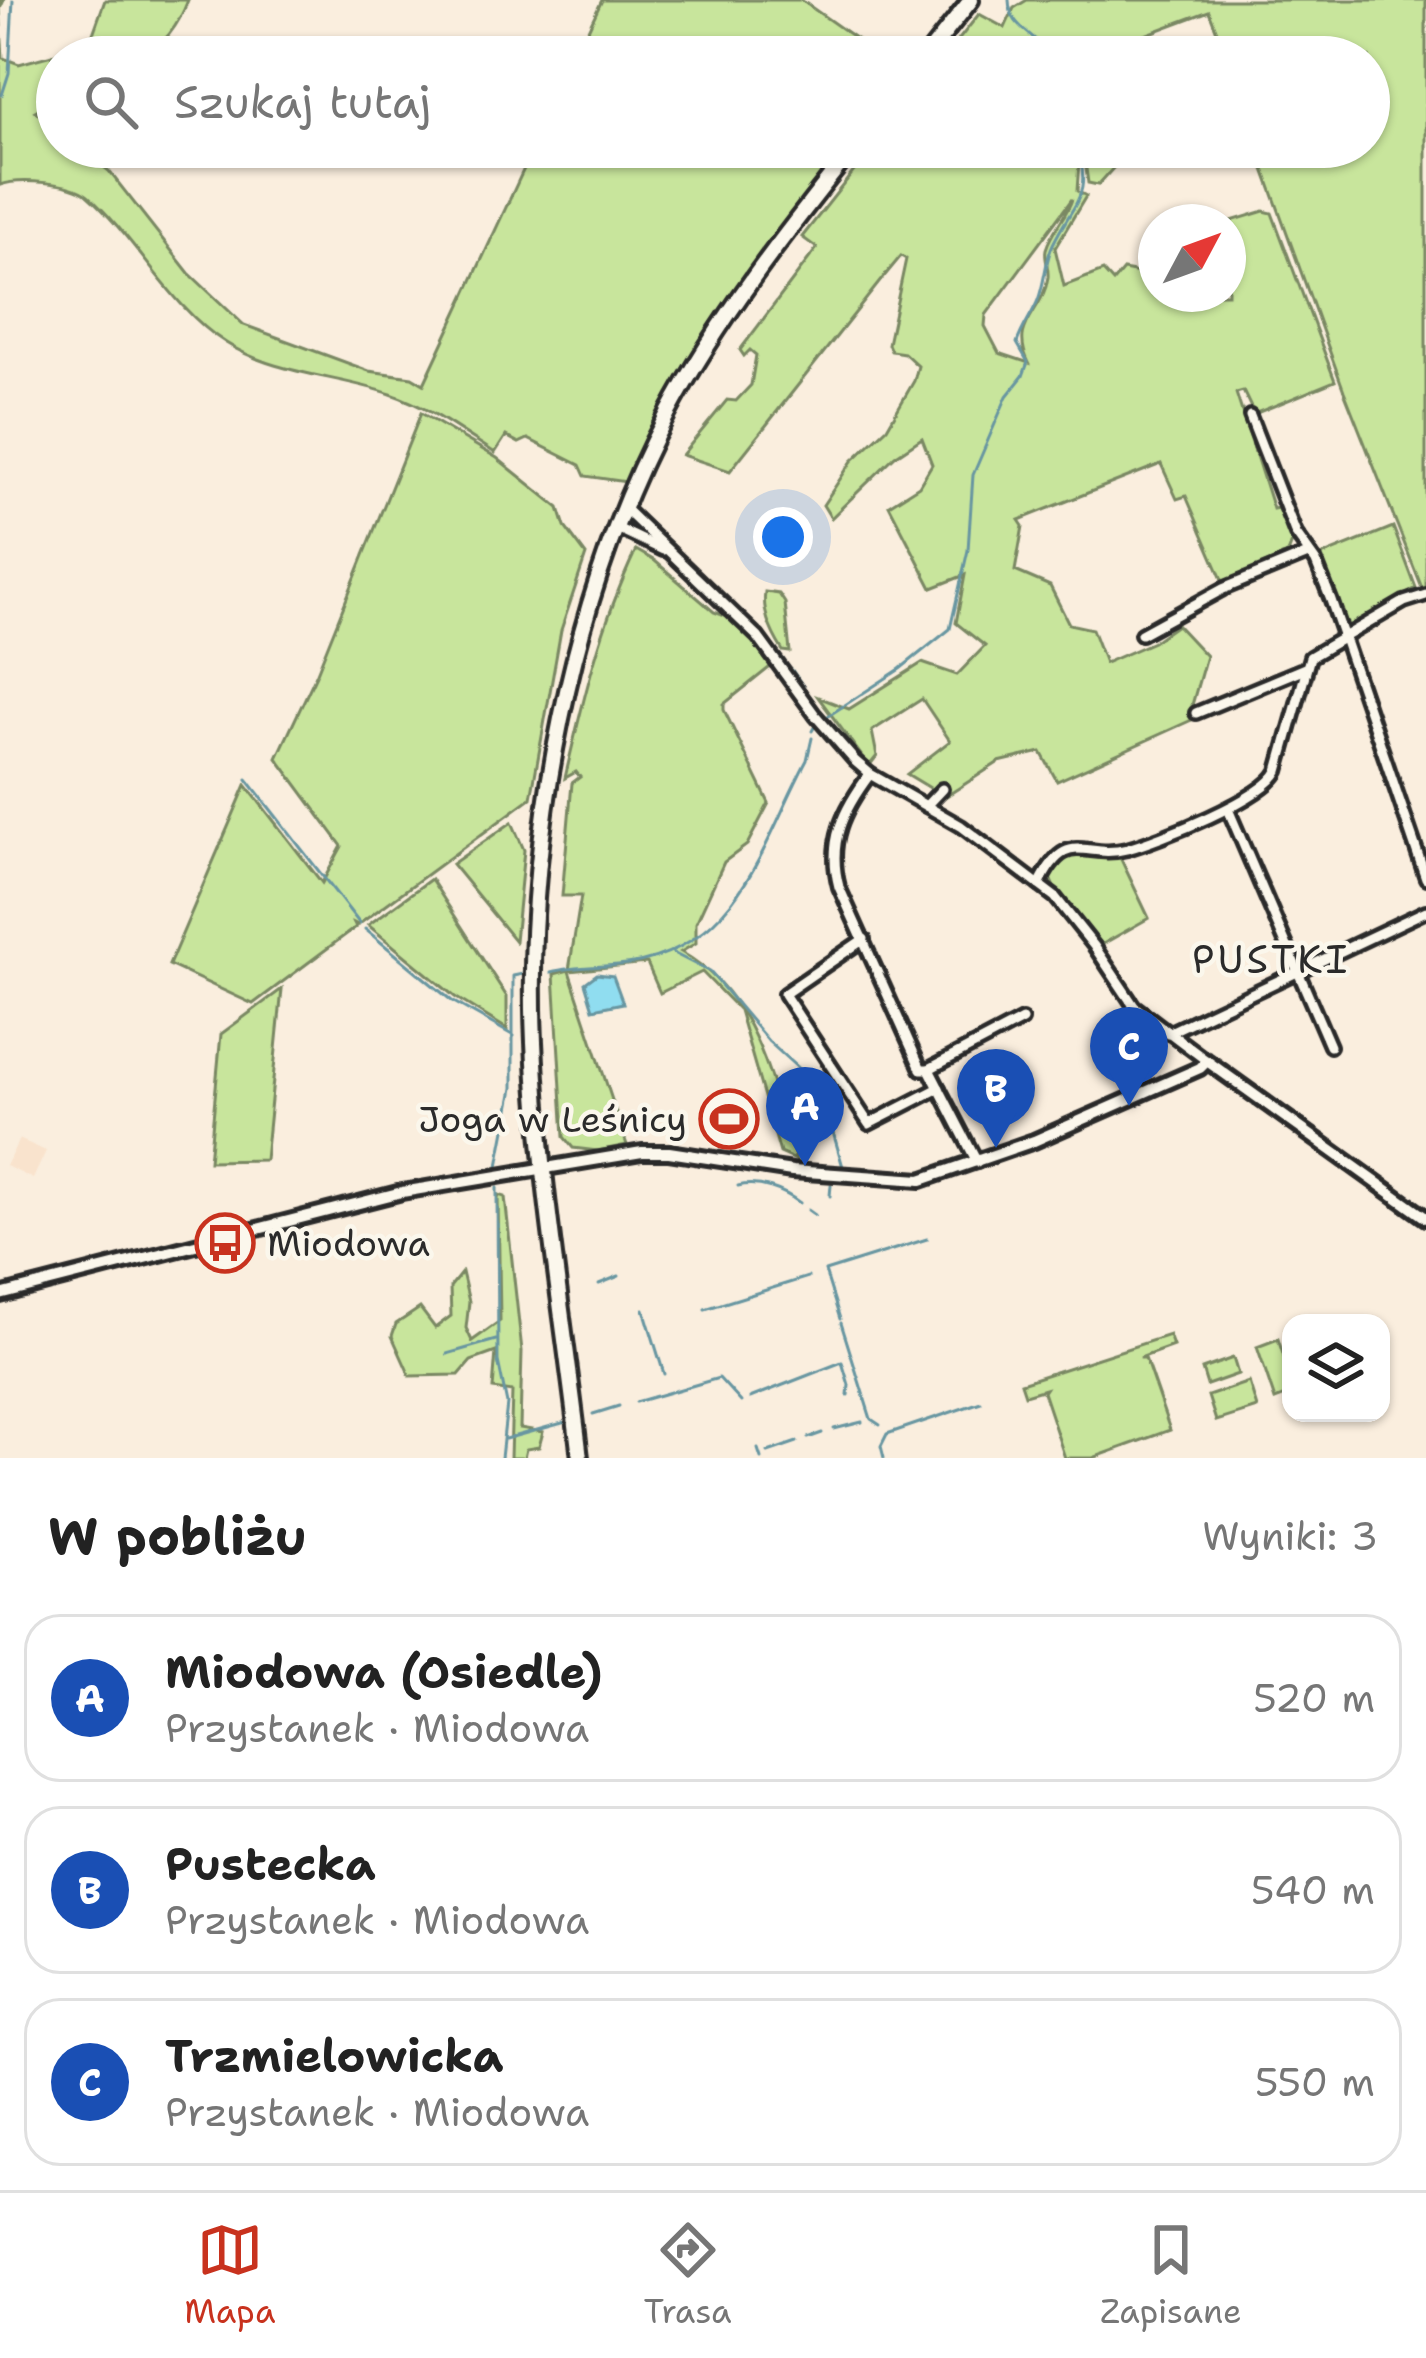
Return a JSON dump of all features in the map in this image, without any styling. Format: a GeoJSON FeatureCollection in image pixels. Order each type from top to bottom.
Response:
{"type":"FeatureCollection","features":[{"type":"Feature","properties":{"kind":"main road"},"geometry":{"type":"LineString","coordinates":[[943,36],[971,0]]}},
{"type":"Feature","properties":{"kind":"main road"},"geometry":{"type":"LineString","coordinates":[[580,1458],[533,1027],[535,914],[554,746],[617,528],[665,419],[755,275],[838,168]]}},
{"type":"Feature","properties":{"kind":"street"},"geometry":{"type":"LineString","coordinates":[[1250,416],[1296,533],[1316,562],[1426,878]]}},
{"type":"Feature","properties":{"kind":"street"},"geometry":{"type":"LineString","coordinates":[[625,509],[758,637],[815,716],[870,774],[961,826],[1039,885],[1075,919],[1134,1006],[1426,1218]]}},
{"type":"Feature","properties":{"kind":"street"},"geometry":{"type":"LineString","coordinates":[[617,528],[669,552]]}},
{"type":"Feature","properties":{"kind":"street"},"geometry":{"type":"LineString","coordinates":[[1141,634],[1223,589],[1308,554]]}},
{"type":"Feature","properties":{"kind":"street"},"geometry":{"type":"LineString","coordinates":[[1039,885],[1053,860],[1065,852],[1126,849],[1228,809],[1274,779],[1305,668],[1315,653],[1426,595]]}},
{"type":"Feature","properties":{"kind":"street"},"geometry":{"type":"LineString","coordinates":[[1196,713],[1305,668]]}},
{"type":"Feature","properties":{"kind":"street"},"geometry":{"type":"LineString","coordinates":[[870,774],[841,819],[834,849],[838,887],[921,1069],[1022,1019]]}},
{"type":"Feature","properties":{"kind":"street"},"geometry":{"type":"LineString","coordinates":[[926,806],[942,789]]}},
{"type":"Feature","properties":{"kind":"street"},"geometry":{"type":"LineString","coordinates":[[1228,809],[1330,1046]]}},
{"type":"Feature","properties":{"kind":"street"},"geometry":{"type":"LineString","coordinates":[[1168,1033],[1426,910]]}},
{"type":"Feature","properties":{"kind":"street"},"geometry":{"type":"LineString","coordinates":[[864,939],[784,994],[868,1124],[939,1088]]}},
{"type":"Feature","properties":{"kind":"street"},"geometry":{"type":"LineString","coordinates":[[0,1295],[402,1192],[642,1152],[669,1151],[792,1171],[921,1180],[1129,1101],[1200,1068],[1207,1060]]}},
{"type":"Feature","properties":{"kind":"street"},"geometry":{"type":"LineString","coordinates":[[929,1069],[977,1162]]}},
{"type":"Feature","properties":{"kind":"shaded area"},"geometry":{"type":"Polygon","coordinates":[[[19,1139],[46,1151],[33,1179],[6,1166],[19,1139]]]}},
{"type":"Feature","properties":{"kind":"green space"},"geometry":{"type":"Polygon","coordinates":[[[105,0],[188,0],[167,36],[92,36],[105,0]]]}},
{"type":"Feature","properties":{"kind":"green space"},"geometry":{"type":"Polygon","coordinates":[[[602,0],[801,0],[852,36],[585,36],[602,0]]]}},
{"type":"Feature","properties":{"kind":"green space"},"geometry":{"type":"Polygon","coordinates":[[[1027,0],[1426,0],[1426,589],[1344,391],[1264,168],[1390,168],[1390,36],[1219,36],[1209,11],[1142,36],[962,36],[979,14],[1005,28],[1014,8],[1027,0]]]}},
{"type":"Feature","properties":{"kind":"green space"},"geometry":{"type":"Polygon","coordinates":[[[0,9],[3,58],[19,64],[36,59],[36,168],[105,168],[189,273],[244,325],[369,371],[412,377],[424,384],[524,168],[831,168],[742,281],[677,378],[627,482],[585,476],[580,465],[528,439],[519,443],[506,436],[495,453],[405,399],[245,354],[188,311],[88,196],[45,183],[0,185],[0,9]]]}},
{"type":"Feature","properties":{"kind":"green space"},"geometry":{"type":"Polygon","coordinates":[[[856,168],[1079,168],[1077,191],[1086,196],[1055,248],[1064,286],[1103,271],[1113,282],[1123,270],[1138,273],[1138,312],[1246,312],[1246,216],[1272,213],[1335,381],[1254,414],[1243,391],[1236,393],[1273,509],[1278,508],[1292,542],[1288,553],[1224,584],[1186,496],[1177,499],[1161,464],[1019,520],[1023,526],[1015,571],[1050,586],[1069,624],[1092,629],[1105,663],[1153,642],[1177,625],[1206,656],[1192,705],[1196,718],[1057,781],[1041,752],[999,762],[945,797],[907,774],[950,741],[922,699],[872,731],[877,756],[869,766],[818,697],[849,709],[922,663],[957,675],[985,646],[956,623],[965,575],[932,588],[889,505],[919,486],[932,464],[922,438],[895,456],[831,518],[823,505],[852,461],[887,428],[914,381],[918,366],[904,353],[891,351],[888,344],[906,259],[901,256],[730,471],[682,455],[727,400],[736,401],[751,385],[756,355],[750,350],[744,356],[740,350],[817,248],[802,237],[856,168]],[[1072,199],[986,315],[985,326],[999,353],[1029,363],[1023,338],[1045,290],[1046,252],[1072,199]]]}},
{"type":"Feature","properties":{"kind":"green space"},"geometry":{"type":"Polygon","coordinates":[[[1086,168],[1113,168],[1098,185],[1088,183],[1086,168]]]}},
{"type":"Feature","properties":{"kind":"green space"},"geometry":{"type":"Polygon","coordinates":[[[421,413],[497,458],[559,508],[565,527],[586,555],[561,630],[531,798],[358,925],[354,923],[356,927],[253,1004],[169,965],[246,785],[322,883],[342,846],[277,758],[316,675],[421,413]]]}},
{"type":"Feature","properties":{"kind":"green space"},"geometry":{"type":"Polygon","coordinates":[[[1393,527],[1416,588],[1349,630],[1321,556],[1393,527]]]}},
{"type":"Feature","properties":{"kind":"green space"},"geometry":{"type":"Polygon","coordinates":[[[636,550],[714,612],[733,619],[774,664],[724,704],[769,803],[747,845],[724,862],[696,923],[696,943],[681,952],[707,970],[744,1016],[769,1071],[796,1160],[780,1153],[739,1010],[702,972],[660,993],[647,963],[569,971],[627,1145],[598,1151],[573,1148],[564,1137],[554,974],[569,970],[581,896],[562,896],[572,783],[580,777],[576,772],[565,778],[603,634],[636,550]]]}},
{"type":"Feature","properties":{"kind":"green space"},"geometry":{"type":"Polygon","coordinates":[[[765,592],[779,594],[785,603],[790,652],[783,651],[772,630],[765,592]]]}},
{"type":"Feature","properties":{"kind":"green space"},"geometry":{"type":"Polygon","coordinates":[[[512,822],[524,850],[515,941],[452,864],[512,822]]]}},
{"type":"Feature","properties":{"kind":"green space"},"geometry":{"type":"Polygon","coordinates":[[[1078,852],[1118,853],[1149,918],[1101,945],[1063,902],[1048,872],[1057,861],[1078,852]]]}},
{"type":"Feature","properties":{"kind":"green space"},"geometry":{"type":"Polygon","coordinates":[[[431,879],[507,997],[507,1029],[455,997],[368,925],[431,879]]]}},
{"type":"Feature","properties":{"kind":"green space"},"geometry":{"type":"Polygon","coordinates":[[[282,989],[265,1160],[209,1161],[221,1034],[282,989]]]}},
{"type":"Feature","properties":{"kind":"green space"},"geometry":{"type":"Polygon","coordinates":[[[498,1195],[505,1197],[522,1351],[520,1428],[543,1432],[539,1447],[526,1449],[524,1458],[510,1458],[512,1392],[493,1389],[496,1352],[471,1361],[459,1375],[410,1376],[392,1336],[396,1324],[420,1308],[435,1328],[451,1316],[450,1287],[462,1272],[469,1302],[466,1328],[472,1341],[500,1321],[498,1195]]]}},
{"type":"Feature","properties":{"kind":"green space"},"geometry":{"type":"Polygon","coordinates":[[[1169,1335],[1173,1346],[1140,1358],[1145,1358],[1170,1430],[1093,1458],[1065,1458],[1045,1389],[1025,1395],[1021,1383],[1169,1335]]]}},
{"type":"Feature","properties":{"kind":"green space"},"geometry":{"type":"Polygon","coordinates":[[[1278,1339],[1282,1397],[1275,1400],[1257,1347],[1278,1339]]]}},
{"type":"Feature","properties":{"kind":"green space"},"geometry":{"type":"Polygon","coordinates":[[[1233,1358],[1238,1374],[1207,1385],[1202,1369],[1233,1358]]]}},
{"type":"Feature","properties":{"kind":"green space"},"geometry":{"type":"Polygon","coordinates":[[[1249,1382],[1257,1408],[1216,1421],[1208,1396],[1249,1382]]]}},
{"type":"Feature","properties":{"kind":"water"},"geometry":{"type":"Polygon","coordinates":[[[597,974],[613,976],[623,1003],[593,1009],[585,983],[597,974]]]}},
{"type":"Feature","properties":{"kind":"waterway"},"geometry":{"type":"LineString","coordinates":[[2,95],[9,73],[13,0]]}},
{"type":"Feature","properties":{"kind":"waterway"},"geometry":{"type":"LineString","coordinates":[[1009,0],[1014,18],[1031,36]]}},
{"type":"Feature","properties":{"kind":"waterway"},"geometry":{"type":"LineString","coordinates":[[792,670],[825,718],[950,629],[968,550],[973,475],[1007,396],[1028,362],[1017,343],[1038,300],[1053,244],[1082,189],[1082,168]]}},
{"type":"Feature","properties":{"kind":"waterway"},"geometry":{"type":"LineString","coordinates":[[812,731],[816,724]]}},
{"type":"Feature","properties":{"kind":"waterway"},"geometry":{"type":"LineString","coordinates":[[551,972],[643,961],[705,930],[727,908],[763,852],[807,760],[812,738]]}},
{"type":"Feature","properties":{"kind":"waterway"},"geometry":{"type":"LineString","coordinates":[[247,779],[360,924]]}},
{"type":"Feature","properties":{"kind":"waterway"},"geometry":{"type":"LineString","coordinates":[[365,929],[452,1001],[514,1036]]}},
{"type":"Feature","properties":{"kind":"waterway"},"geometry":{"type":"LineString","coordinates":[[673,953],[710,972],[769,1042],[812,1081],[827,1111],[843,1167]]}},
{"type":"Feature","properties":{"kind":"waterway"},"geometry":{"type":"LineString","coordinates":[[498,1166],[513,1088],[513,976],[523,974]]}},
{"type":"Feature","properties":{"kind":"waterway"},"geometry":{"type":"LineString","coordinates":[[830,1196],[831,1185]]}},
{"type":"Feature","properties":{"kind":"waterway"},"geometry":{"type":"LineString","coordinates":[[738,1186],[770,1188],[800,1203]]}},
{"type":"Feature","properties":{"kind":"waterway"},"geometry":{"type":"LineString","coordinates":[[497,1188],[498,1361],[507,1404],[501,1458]]}},
{"type":"Feature","properties":{"kind":"waterway"},"geometry":{"type":"LineString","coordinates":[[808,1210],[815,1215]]}},
{"type":"Feature","properties":{"kind":"waterway"},"geometry":{"type":"LineString","coordinates":[[840,1319],[825,1271],[927,1239]]}},
{"type":"Feature","properties":{"kind":"waterway"},"geometry":{"type":"LineString","coordinates":[[599,1284],[619,1276]]}},
{"type":"Feature","properties":{"kind":"waterway"},"geometry":{"type":"LineString","coordinates":[[705,1309],[808,1277]]}},
{"type":"Feature","properties":{"kind":"waterway"},"geometry":{"type":"LineString","coordinates":[[644,1309],[664,1374]]}},
{"type":"Feature","properties":{"kind":"waterway"},"geometry":{"type":"LineString","coordinates":[[841,1323],[871,1419],[880,1425]]}},
{"type":"Feature","properties":{"kind":"waterway"},"geometry":{"type":"LineString","coordinates":[[447,1354],[496,1340]]}},
{"type":"Feature","properties":{"kind":"waterway"},"geometry":{"type":"LineString","coordinates":[[750,1398],[842,1362],[848,1395]]}},
{"type":"Feature","properties":{"kind":"waterway"},"geometry":{"type":"LineString","coordinates":[[636,1402],[719,1378],[741,1402]]}},
{"type":"Feature","properties":{"kind":"waterway"},"geometry":{"type":"LineString","coordinates":[[884,1458],[881,1446],[887,1434],[981,1402]]}},
{"type":"Feature","properties":{"kind":"waterway"},"geometry":{"type":"LineString","coordinates":[[593,1414],[619,1406]]}},
{"type":"Feature","properties":{"kind":"waterway"},"geometry":{"type":"LineString","coordinates":[[505,1439],[566,1422]]}},
{"type":"Feature","properties":{"kind":"waterway"},"geometry":{"type":"LineString","coordinates":[[834,1429],[862,1422]]}},
{"type":"Feature","properties":{"kind":"waterway"},"geometry":{"type":"LineString","coordinates":[[808,1438],[822,1433]]}},
{"type":"Feature","properties":{"kind":"waterway"},"geometry":{"type":"LineString","coordinates":[[768,1452],[797,1442]]}},
{"type":"Feature","properties":{"kind":"waterway"},"geometry":{"type":"LineString","coordinates":[[758,1449],[761,1458]]}},
{"type":"Feature","properties":{"kind":"place","name":"Trzmielowicka"},"geometry":{"type":"Point","coordinates":[1129,1106]}},
{"type":"Feature","properties":{"kind":"place","name":"Joga w Leśnicy"},"geometry":{"type":"Point","coordinates":[729,1119]}},
{"type":"Feature","properties":{"kind":"place","name":"Pustecka"},"geometry":{"type":"Point","coordinates":[996,1148]}},
{"type":"Feature","properties":{"kind":"place","name":"Miodowa (Osiedle)"},"geometry":{"type":"Point","coordinates":[805,1166]}},
{"type":"Feature","properties":{"kind":"place","name":"Miodowa"},"geometry":{"type":"Point","coordinates":[225,1243]}},
{"type":"Feature","properties":{"kind":"district","name":"PUSTKI"},"geometry":{"type":"Point","coordinates":[1271,959]}}]}
